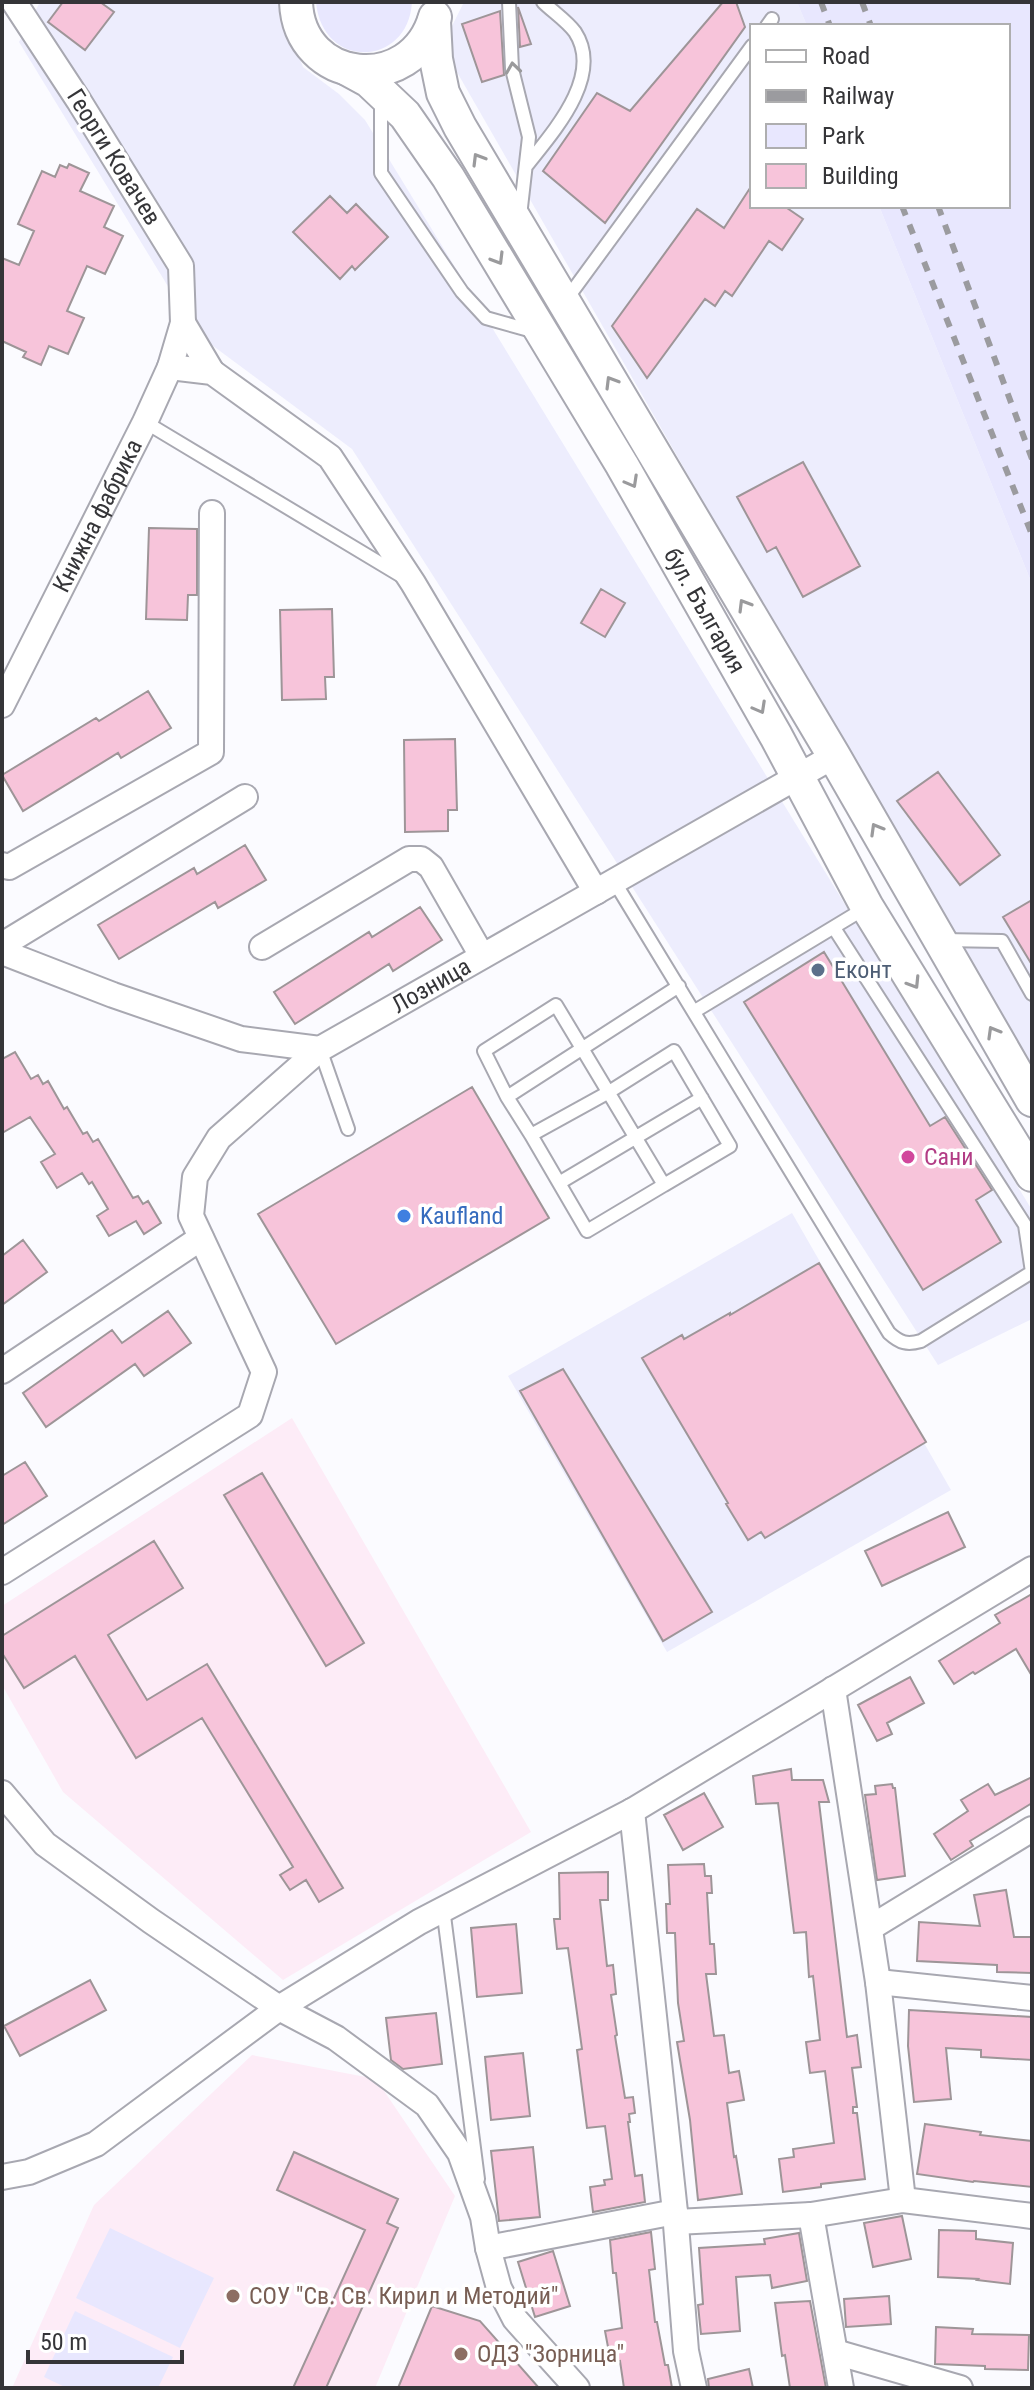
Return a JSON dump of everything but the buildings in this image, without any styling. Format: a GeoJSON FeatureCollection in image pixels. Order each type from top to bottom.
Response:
{"type":"FeatureCollection","features":[{"type":"Feature","properties":{"kind":"main road","name":"бул. България"},"geometry":{"type":"LineString","coordinates":[[296,2],[299,23],[306,39],[324,57],[369,81],[405,115],[448,177],[622,465],[867,907],[1032,1175]]}},
{"type":"Feature","properties":{"kind":"main road","name":"бул. България"},"geometry":{"type":"LineString","coordinates":[[436,7],[436,59],[443,93],[460,127],[834,756],[1032,1100]]}},
{"type":"Feature","properties":{"kind":"main road"},"geometry":{"type":"LineString","coordinates":[[347,69],[378,71],[407,59],[419,48],[436,7]]}},
{"type":"Feature","properties":{"kind":"street","name":"Георги Ковачев"},"geometry":{"type":"LineString","coordinates":[[14,2],[181,266],[183,323]]}},
{"type":"Feature","properties":{"kind":"street","name":"Книжна фабрика"},"geometry":{"type":"LineString","coordinates":[[2,705],[145,422],[170,367],[183,323]]}},
{"type":"Feature","properties":{"kind":"street"},"geometry":{"type":"LineString","coordinates":[[183,323],[212,372],[330,457],[605,886]]}},
{"type":"Feature","properties":{"kind":"street"},"geometry":{"type":"LineString","coordinates":[[170,367],[212,372]]}},
{"type":"Feature","properties":{"kind":"street"},"geometry":{"type":"LineString","coordinates":[[2,865],[9,867],[211,752],[212,513]]}},
{"type":"Feature","properties":{"kind":"street","name":"Лозница"},"geometry":{"type":"LineString","coordinates":[[2,1572],[250,1415],[264,1372],[191,1216],[195,1177],[219,1138],[320,1049],[834,756]]}},
{"type":"Feature","properties":{"kind":"street"},"geometry":{"type":"LineString","coordinates":[[2,945],[245,797]]}},
{"type":"Feature","properties":{"kind":"street"},"geometry":{"type":"LineString","coordinates":[[262,947],[409,859],[421,859],[431,867],[482,956]]}},
{"type":"Feature","properties":{"kind":"street"},"geometry":{"type":"LineString","coordinates":[[2,952],[113,995],[241,1039],[320,1049]]}},
{"type":"Feature","properties":{"kind":"street"},"geometry":{"type":"LineString","coordinates":[[2,1371],[201,1238]]}},
{"type":"Feature","properties":{"kind":"street"},"geometry":{"type":"LineString","coordinates":[[2,2177],[29,2172],[96,2144],[279,2008],[443,1908],[632,1811],[1032,1569]]}},
{"type":"Feature","properties":{"kind":"street"},"geometry":{"type":"LineString","coordinates":[[833,1689],[878,1982],[903,2200]]}},
{"type":"Feature","properties":{"kind":"street"},"geometry":{"type":"LineString","coordinates":[[2,1793],[45,1844],[279,2008],[336,2038],[427,2105],[460,2153],[483,2217],[499,2288],[515,2319],[577,2388]]}},
{"type":"Feature","properties":{"kind":"street"},"geometry":{"type":"LineString","coordinates":[[632,1811],[676,2217],[686,2351],[694,2388]]}},
{"type":"Feature","properties":{"kind":"street"},"geometry":{"type":"LineString","coordinates":[[870,1928],[1032,1829]]}},
{"type":"Feature","properties":{"kind":"street"},"geometry":{"type":"LineString","coordinates":[[878,1982],[1032,1998]]}},
{"type":"Feature","properties":{"kind":"street"},"geometry":{"type":"LineString","coordinates":[[488,2248],[676,2217],[811,2215],[903,2200],[1032,2216]]}},
{"type":"Feature","properties":{"kind":"street"},"geometry":{"type":"LineString","coordinates":[[811,2215],[841,2388]]}},
{"type":"Feature","properties":{"kind":"street"},"geometry":{"type":"LineString","coordinates":[[835,2352],[960,2388]]}},
{"type":"Feature","properties":{"kind":"lane"},"geometry":{"type":"LineString","coordinates":[[509,2],[512,69],[529,137],[518,227]]}},
{"type":"Feature","properties":{"kind":"lane"},"geometry":{"type":"LineString","coordinates":[[525,168],[556,129],[578,91],[584,57],[575,32],[543,2]]}},
{"type":"Feature","properties":{"kind":"lane"},"geometry":{"type":"LineString","coordinates":[[564,303],[750,49]]}},
{"type":"Feature","properties":{"kind":"lane"},"geometry":{"type":"LineString","coordinates":[[381,92],[381,173],[462,292],[486,318],[543,334]]}},
{"type":"Feature","properties":{"kind":"lane"},"geometry":{"type":"LineString","coordinates":[[145,422],[413,583]]}},
{"type":"Feature","properties":{"kind":"lane"},"geometry":{"type":"LineString","coordinates":[[605,886],[695,1011],[889,1333],[899,1341],[910,1344],[921,1341],[1032,1272],[1025,1225],[834,928]]}},
{"type":"Feature","properties":{"kind":"lane"},"geometry":{"type":"LineString","coordinates":[[695,1011],[867,907]]}},
{"type":"Feature","properties":{"kind":"lane"},"geometry":{"type":"LineString","coordinates":[[940,940],[1002,941],[1032,994]]}},
{"type":"Feature","properties":{"kind":"lane"},"geometry":{"type":"LineString","coordinates":[[507,1097],[679,986]]}},
{"type":"Feature","properties":{"kind":"lane"},"geometry":{"type":"LineString","coordinates":[[531,1135],[609,1092],[674,1051],[730,1146],[587,1231],[507,1097],[484,1051],[556,1005],[583,1048],[609,1092],[636,1137],[664,1185]]}},
{"type":"Feature","properties":{"kind":"lane"},"geometry":{"type":"LineString","coordinates":[[320,1049],[348,1129]]}},
{"type":"Feature","properties":{"kind":"lane"},"geometry":{"type":"LineString","coordinates":[[559,1183],[702,1098]]}},
{"type":"Feature","properties":{"kind":"lane"},"geometry":{"type":"LineString","coordinates":[[443,1908],[483,2217]]}},
{"type":"Feature","properties":{"kind":"shaded area"},"geometry":{"type":"Polygon","coordinates":[[[40,2],[278,2],[303,67],[339,94],[365,120],[1032,1210],[1032,1319],[938,1365],[352,449],[197,334],[19,42],[40,2]]]}},
{"type":"Feature","properties":{"kind":"shaded area"},"geometry":{"type":"Polygon","coordinates":[[[464,2],[797,2],[806,24],[750,24],[750,208],[880,208],[1032,584],[1032,1075],[442,46],[464,2]]]}},
{"type":"Feature","properties":{"kind":"shaded area"},"geometry":{"type":"Polygon","coordinates":[[[792,1213],[951,1490],[667,1652],[508,1376],[792,1213]]]}},
{"type":"Feature","properties":{"kind":"shaded area"},"geometry":{"type":"Polygon","coordinates":[[[292,1418],[531,1832],[283,1980],[63,1792],[2,1685],[2,1606],[292,1418]]]}},
{"type":"Feature","properties":{"kind":"shaded area","name":"СОУ \"Св. Св. Кирил и Методий\""},"geometry":{"type":"Polygon","coordinates":[[[252,2055],[376,2079],[455,2196],[375,2388],[12,2388],[94,2205],[252,2055]]]}},
{"type":"Feature","properties":{"kind":"green space"},"geometry":{"type":"Polygon","coordinates":[[[316,2],[412,2],[407,24],[396,39],[381,49],[365,52],[348,49],[333,40],[322,24],[316,2]]]}},
{"type":"Feature","properties":{"kind":"green space"},"geometry":{"type":"Polygon","coordinates":[[[797,2],[1032,2],[1032,584],[880,208],[1010,208],[1010,24],[806,24],[797,2]]]}},
{"type":"Feature","properties":{"kind":"green space"},"geometry":{"type":"Polygon","coordinates":[[[110,2228],[214,2278],[180,2348],[76,2298],[110,2228]]]}},
{"type":"Feature","properties":{"kind":"green space"},"geometry":{"type":"Polygon","coordinates":[[[75,2311],[173,2357],[158,2388],[67,2388],[44,2377],[75,2311]]]}},
{"type":"Feature","properties":{"kind":"railway"},"geometry":{"type":"LineString","coordinates":[[821,2],[829,24]]}},
{"type":"Feature","properties":{"kind":"railway"},"geometry":{"type":"LineString","coordinates":[[862,2],[870,24]]}},
{"type":"Feature","properties":{"kind":"railway"},"geometry":{"type":"LineString","coordinates":[[903,208],[1032,535]]}},
{"type":"Feature","properties":{"kind":"railway"},"geometry":{"type":"LineString","coordinates":[[939,208],[1032,459]]}},
{"type":"Feature","properties":{"kind":"place","name":"Еконт"},"geometry":{"type":"Point","coordinates":[818,970]}},
{"type":"Feature","properties":{"kind":"place","name":"Сани"},"geometry":{"type":"Point","coordinates":[908,1157]}},
{"type":"Feature","properties":{"kind":"place","name":"Kaufland"},"geometry":{"type":"Point","coordinates":[404,1216]}},
{"type":"Feature","properties":{"kind":"place","name":"СОУ \"Св. Св. Кирил и Методий\""},"geometry":{"type":"Point","coordinates":[233,2296]}},
{"type":"Feature","properties":{"kind":"place","name":"ОДЗ \"Зорница\""},"geometry":{"type":"Point","coordinates":[461,2354]}}]}
